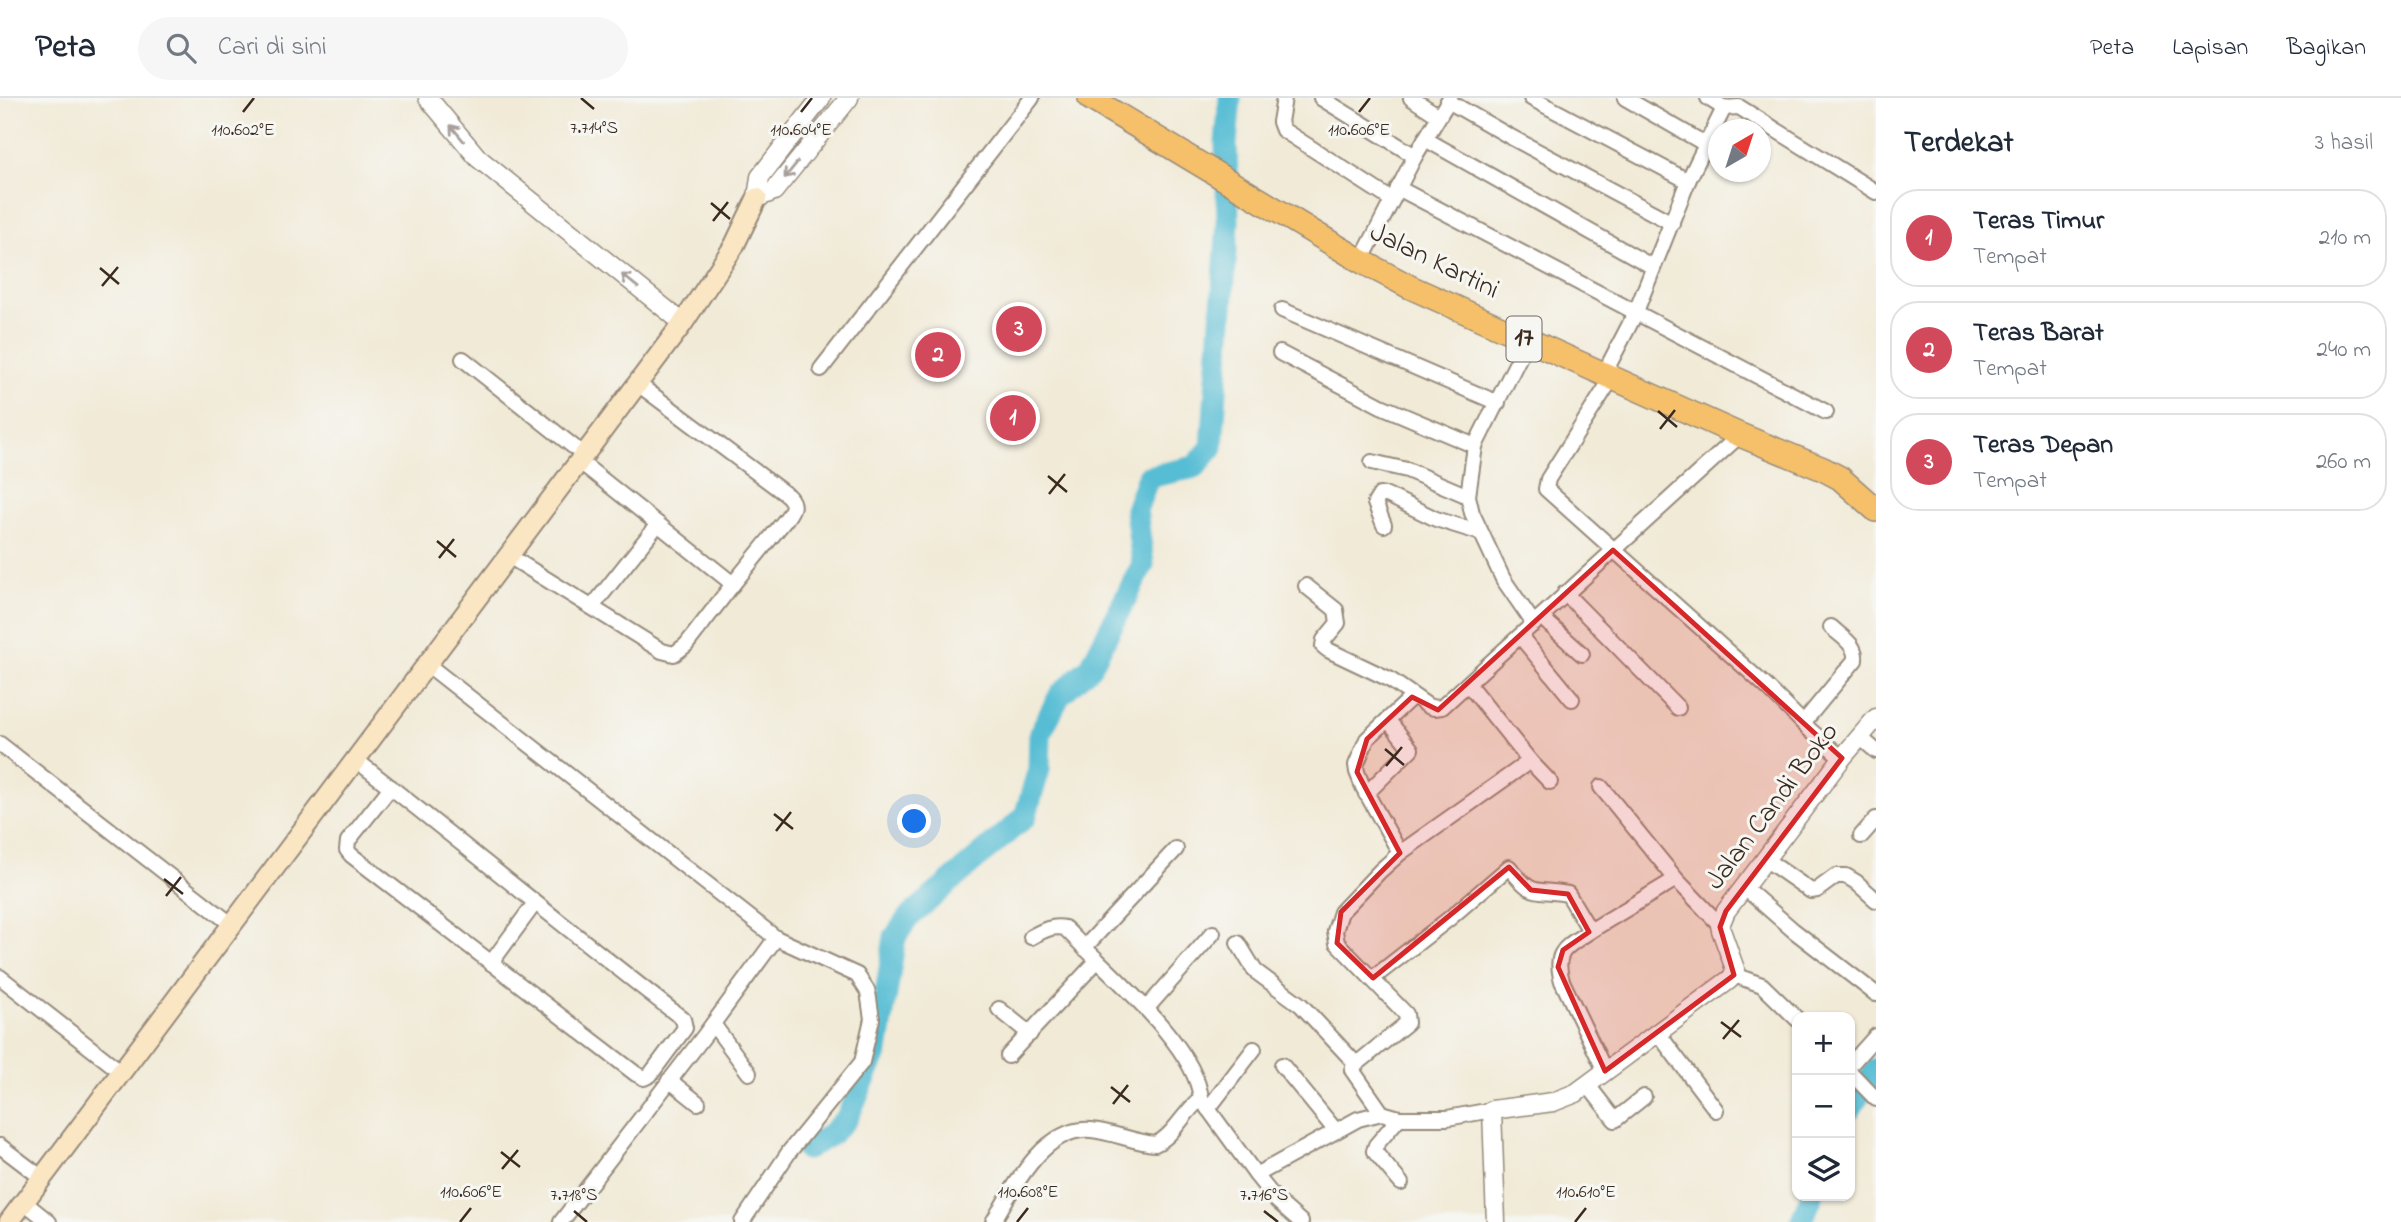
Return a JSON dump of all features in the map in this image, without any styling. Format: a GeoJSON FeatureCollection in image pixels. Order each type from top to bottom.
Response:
{"type":"FeatureCollection","features":[{"type":"Feature","properties":{"kind":"highway","name":"Jalan Kartini"},"geometry":{"type":"LineString","coordinates":[[1090,98],[1236,187],[1410,287],[1831,474],[1876,510]]}},
{"type":"Feature","properties":{"kind":"main road"},"geometry":{"type":"LineString","coordinates":[[9,1222],[683,324],[734,246],[757,198]]}},
{"type":"Feature","properties":{"kind":"street"},"geometry":{"type":"LineString","coordinates":[[428,98],[478,159],[683,324]]}},
{"type":"Feature","properties":{"kind":"street"},"geometry":{"type":"LineString","coordinates":[[757,198],[760,177],[821,98]]}},
{"type":"Feature","properties":{"kind":"street"},"geometry":{"type":"LineString","coordinates":[[757,198],[774,191],[849,98]]}},
{"type":"Feature","properties":{"kind":"street"},"geometry":{"type":"LineString","coordinates":[[821,369],[1032,98]]}},
{"type":"Feature","properties":{"kind":"street"},"geometry":{"type":"LineString","coordinates":[[1284,98],[1280,122],[1283,130],[1395,194],[1826,412]]}},
{"type":"Feature","properties":{"kind":"street"},"geometry":{"type":"LineString","coordinates":[[1321,98],[1415,156]]}},
{"type":"Feature","properties":{"kind":"street"},"geometry":{"type":"LineString","coordinates":[[1411,98],[1439,116]]}},
{"type":"Feature","properties":{"kind":"street"},"geometry":{"type":"LineString","coordinates":[[1531,98],[1688,181]]}},
{"type":"Feature","properties":{"kind":"street"},"geometry":{"type":"LineString","coordinates":[[1625,98],[1707,145]]}},
{"type":"Feature","properties":{"kind":"street"},"geometry":{"type":"LineString","coordinates":[[1362,261],[1415,156],[1449,99],[1509,136],[1672,223]]}},
{"type":"Feature","properties":{"kind":"street"},"geometry":{"type":"LineString","coordinates":[[1842,758],[1763,683],[1550,492],[1546,485],[1608,376],[1688,181],[1707,145],[1717,102],[1739,107],[1876,192]]}},
{"type":"Feature","properties":{"kind":"street"},"geometry":{"type":"LineString","coordinates":[[1425,139],[1653,267]]}},
{"type":"Feature","properties":{"kind":"street"},"geometry":{"type":"LineString","coordinates":[[1282,310],[1498,403]]}},
{"type":"Feature","properties":{"kind":"street"},"geometry":{"type":"LineString","coordinates":[[1528,340],[1475,446],[1468,496],[1472,513],[1503,579],[1538,620],[1582,654]]}},
{"type":"Feature","properties":{"kind":"street"},"geometry":{"type":"LineString","coordinates":[[1280,353],[1381,406],[1475,446]]}},
{"type":"Feature","properties":{"kind":"street"},"geometry":{"type":"LineString","coordinates":[[463,359],[733,584]]}},
{"type":"Feature","properties":{"kind":"street"},"geometry":{"type":"LineString","coordinates":[[509,556],[662,651],[674,654],[686,645],[786,519],[793,509],[793,502],[788,496],[638,384]]}},
{"type":"Feature","properties":{"kind":"street"},"geometry":{"type":"LineString","coordinates":[[1306,586],[1336,610],[1338,623],[1324,640],[1323,646],[1388,679],[1412,697],[1434,708],[1442,708],[1740,435]]}},
{"type":"Feature","properties":{"kind":"street"},"geometry":{"type":"LineString","coordinates":[[1372,462],[1407,470],[1468,496]]}},
{"type":"Feature","properties":{"kind":"street"},"geometry":{"type":"LineString","coordinates":[[1384,525],[1376,503],[1380,495],[1387,495],[1436,519],[1482,533]]}},
{"type":"Feature","properties":{"kind":"street"},"geometry":{"type":"LineString","coordinates":[[592,607],[658,524]]}},
{"type":"Feature","properties":{"kind":"street"},"geometry":{"type":"LineString","coordinates":[[1565,593],[1678,708]]}},
{"type":"Feature","properties":{"kind":"street"},"geometry":{"type":"LineString","coordinates":[[1803,723],[1854,660],[1854,647],[1831,627]]}},
{"type":"Feature","properties":{"kind":"street"},"geometry":{"type":"LineString","coordinates":[[1520,636],[1572,699]]}},
{"type":"Feature","properties":{"kind":"street"},"geometry":{"type":"LineString","coordinates":[[428,665],[776,937],[857,975],[868,992],[872,1019],[862,1062],[789,1152],[742,1222]]}},
{"type":"Feature","properties":{"kind":"street"},"geometry":{"type":"LineString","coordinates":[[1468,684],[1550,782]]}},
{"type":"Feature","properties":{"kind":"street"},"geometry":{"type":"LineString","coordinates":[[1400,853],[1366,794],[1357,772],[1360,752],[1367,739],[1412,697]]}},
{"type":"Feature","properties":{"kind":"street","name":"Jalan Candi Boko"},"geometry":{"type":"LineString","coordinates":[[1734,975],[1734,963],[1720,925],[1726,912],[1842,758],[1876,718]]}},
{"type":"Feature","properties":{"kind":"street"},"geometry":{"type":"LineString","coordinates":[[1366,794],[1408,755],[1411,749],[1388,720]]}},
{"type":"Feature","properties":{"kind":"street"},"geometry":{"type":"LineString","coordinates":[[1860,737],[1876,751]]}},
{"type":"Feature","properties":{"kind":"street"},"geometry":{"type":"LineString","coordinates":[[0,744],[231,925]]}},
{"type":"Feature","properties":{"kind":"street"},"geometry":{"type":"LineString","coordinates":[[356,760],[683,1019],[686,1025],[682,1032],[650,1075],[641,1077],[351,855],[347,850],[348,841],[391,788]]}},
{"type":"Feature","properties":{"kind":"street"},"geometry":{"type":"LineString","coordinates":[[1382,1114],[1352,1070],[1407,1023],[1408,1019],[1403,1008],[1337,943],[1335,931],[1341,912],[1360,890],[1400,853],[1530,761]]}},
{"type":"Feature","properties":{"kind":"street"},"geometry":{"type":"LineString","coordinates":[[1610,798],[1676,879],[1720,925]]}},
{"type":"Feature","properties":{"kind":"street"},"geometry":{"type":"LineString","coordinates":[[1861,836],[1876,819]]}},
{"type":"Feature","properties":{"kind":"street"},"geometry":{"type":"LineString","coordinates":[[1084,948],[1175,849]]}},
{"type":"Feature","properties":{"kind":"street"},"geometry":{"type":"LineString","coordinates":[[1765,859],[1811,891],[1817,890],[1836,876],[1846,877],[1876,900]]}},
{"type":"Feature","properties":{"kind":"street"},"geometry":{"type":"LineString","coordinates":[[1373,978],[1450,918],[1509,867],[1528,888],[1569,895],[1590,931]]}},
{"type":"Feature","properties":{"kind":"street"},"geometry":{"type":"LineString","coordinates":[[1605,1071],[1562,981],[1558,967],[1563,950],[1676,879]]}},
{"type":"Feature","properties":{"kind":"street"},"geometry":{"type":"LineString","coordinates":[[1745,888],[1793,930],[1876,994]]}},
{"type":"Feature","properties":{"kind":"street"},"geometry":{"type":"LineString","coordinates":[[491,963],[535,904]]}},
{"type":"Feature","properties":{"kind":"street"},"geometry":{"type":"LineString","coordinates":[[1031,937],[1057,926],[1065,928],[1146,1009],[1186,1058],[1199,1082],[1204,1104],[1276,1200],[1301,1222]]}},
{"type":"Feature","properties":{"kind":"street"},"geometry":{"type":"LineString","coordinates":[[1146,1009],[1213,933]]}},
{"type":"Feature","properties":{"kind":"street"},"geometry":{"type":"LineString","coordinates":[[561,1222],[713,1024],[776,937]]}},
{"type":"Feature","properties":{"kind":"street"},"geometry":{"type":"LineString","coordinates":[[1238,943],[1255,971],[1301,1005],[1356,1064]]}},
{"type":"Feature","properties":{"kind":"street"},"geometry":{"type":"LineString","coordinates":[[1008,1056],[1097,961]]}},
{"type":"Feature","properties":{"kind":"street"},"geometry":{"type":"LineString","coordinates":[[1256,1175],[1357,1119],[1382,1114],[1399,1118],[1447,1118],[1553,1102],[1576,1093],[1734,975],[1762,985],[1792,1014]]}},
{"type":"Feature","properties":{"kind":"street"},"geometry":{"type":"LineString","coordinates":[[0,977],[120,1071]]}},
{"type":"Feature","properties":{"kind":"street"},"geometry":{"type":"LineString","coordinates":[[999,1009],[1030,1034]]}},
{"type":"Feature","properties":{"kind":"street"},"geometry":{"type":"LineString","coordinates":[[713,1024],[749,1073]]}},
{"type":"Feature","properties":{"kind":"street"},"geometry":{"type":"LineString","coordinates":[[1657,1032],[1716,1110]]}},
{"type":"Feature","properties":{"kind":"street"},"geometry":{"type":"LineString","coordinates":[[1855,1066],[1876,1035]]}},
{"type":"Feature","properties":{"kind":"street"},"geometry":{"type":"LineString","coordinates":[[993,1222],[1025,1171],[1054,1141],[1082,1130],[1093,1130],[1155,1144],[1163,1141],[1191,1106],[1204,1104],[1254,1049]]}},
{"type":"Feature","properties":{"kind":"street"},"geometry":{"type":"LineString","coordinates":[[1282,1065],[1336,1131]]}},
{"type":"Feature","properties":{"kind":"street"},"geometry":{"type":"LineString","coordinates":[[1855,1075],[1873,1096]]}},
{"type":"Feature","properties":{"kind":"street"},"geometry":{"type":"LineString","coordinates":[[669,1080],[698,1103]]}},
{"type":"Feature","properties":{"kind":"street"},"geometry":{"type":"LineString","coordinates":[[1587,1084],[1615,1120],[1644,1097]]}},
{"type":"Feature","properties":{"kind":"street"},"geometry":{"type":"LineString","coordinates":[[1492,1110],[1496,1222]]}},
{"type":"Feature","properties":{"kind":"street"},"geometry":{"type":"LineString","coordinates":[[1399,1118],[1376,1144],[1374,1151],[1401,1183]]}},
{"type":"Feature","properties":{"kind":"street"},"geometry":{"type":"LineString","coordinates":[[0,1146],[42,1178]]}},
{"type":"Feature","properties":{"kind":"street"},"geometry":{"type":"LineString","coordinates":[[23,1202],[50,1222]]}},
{"type":"Feature","properties":{"kind":"highlighted area"},"geometry":{"type":"Polygon","coordinates":[[[1613,550],[1842,758],[1726,911],[1720,927],[1734,975],[1605,1071],[1558,967],[1563,950],[1589,932],[1568,894],[1531,890],[1509,867],[1373,978],[1337,943],[1341,912],[1400,853],[1357,772],[1367,739],[1412,697],[1438,710],[1613,550]]]}},
{"type":"Feature","properties":{"kind":"waterway"},"geometry":{"type":"LineString","coordinates":[[807,1149],[831,1134],[847,1118],[877,1051],[895,937],[908,918],[1025,817],[1039,769],[1040,733],[1060,695],[1091,666],[1143,564],[1136,510],[1148,477],[1195,467],[1212,447],[1228,222],[1226,143],[1230,98]]}},
{"type":"Feature","properties":{"kind":"waterway"},"geometry":{"type":"LineString","coordinates":[[1855,1101],[1876,1069]]}},
{"type":"Feature","properties":{"kind":"waterway"},"geometry":{"type":"LineString","coordinates":[[1801,1222],[1810,1201]]}},
{"type":"Feature","properties":{"kind":"place","name":"Teras Depan"},"geometry":{"type":"Point","coordinates":[1019,329]}},
{"type":"Feature","properties":{"kind":"place","name":"Teras Barat"},"geometry":{"type":"Point","coordinates":[938,355]}},
{"type":"Feature","properties":{"kind":"place","name":"Teras Timur"},"geometry":{"type":"Point","coordinates":[1013,418]}}]}
